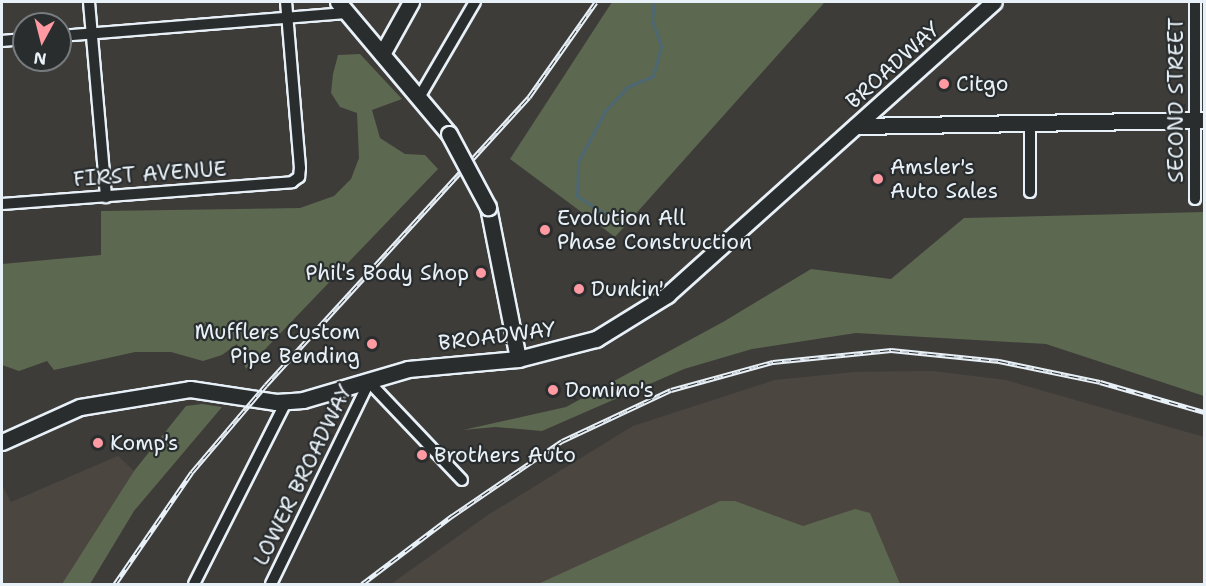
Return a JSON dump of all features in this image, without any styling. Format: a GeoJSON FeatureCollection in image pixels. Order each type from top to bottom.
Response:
{"type":"FeatureCollection","features":[{"type":"Feature","properties":{"kind":"main road"},"geometry":{"type":"LineString","coordinates":[[382,54],[411,2]]}},
{"type":"Feature","properties":{"kind":"main road","name":"BROADWAY"},"geometry":{"type":"LineString","coordinates":[[2,442],[74,409],[181,390],[286,402],[369,382],[408,369],[518,358],[596,339],[667,295],[994,2]]}},
{"type":"Feature","properties":{"kind":"main road"},"geometry":{"type":"LineString","coordinates":[[342,7],[420,96],[449,134],[488,207],[518,358]]}},
{"type":"Feature","properties":{"kind":"main road"},"geometry":{"type":"LineString","coordinates":[[856,126],[1200,120]]}},
{"type":"Feature","properties":{"kind":"street"},"geometry":{"type":"LineString","coordinates":[[89,2],[106,197]]}},
{"type":"Feature","properties":{"kind":"street"},"geometry":{"type":"LineString","coordinates":[[285,2],[287,19]]}},
{"type":"Feature","properties":{"kind":"street"},"geometry":{"type":"LineString","coordinates":[[420,96],[475,2]]}},
{"type":"Feature","properties":{"kind":"street","name":"SECOND STREET"},"geometry":{"type":"LineString","coordinates":[[1195,2],[1200,120],[1195,199]]}},
{"type":"Feature","properties":{"kind":"street"},"geometry":{"type":"LineString","coordinates":[[72,35],[287,19],[342,7]]}},
{"type":"Feature","properties":{"kind":"street","name":"FIRST AVENUE"},"geometry":{"type":"LineString","coordinates":[[2,204],[292,182],[299,177],[287,19]]}},
{"type":"Feature","properties":{"kind":"street"},"geometry":{"type":"LineString","coordinates":[[1030,122],[1030,192]]}},
{"type":"Feature","properties":{"kind":"street"},"geometry":{"type":"LineString","coordinates":[[369,382],[462,480]]}},
{"type":"Feature","properties":{"kind":"street","name":"LOWER BROADWAY"},"geometry":{"type":"LineString","coordinates":[[272,585],[369,382]]}},
{"type":"Feature","properties":{"kind":"street"},"geometry":{"type":"LineString","coordinates":[[194,585],[286,402]]}},
{"type":"Feature","properties":{"kind":"shaded area"},"geometry":{"type":"Polygon","coordinates":[[[932,371],[1006,380],[1204,437],[1204,584],[391,584],[488,515],[633,426],[775,380],[855,372],[932,371]]]}},
{"type":"Feature","properties":{"kind":"shaded area"},"geometry":{"type":"Polygon","coordinates":[[[118,456],[134,471],[62,584],[2,584],[2,485],[11,502],[118,456]]]}},
{"type":"Feature","properties":{"kind":"green space"},"geometry":{"type":"Polygon","coordinates":[[[612,2],[825,2],[615,237],[510,159],[612,2]]]}},
{"type":"Feature","properties":{"kind":"green space"},"geometry":{"type":"Polygon","coordinates":[[[360,54],[402,99],[372,110],[380,138],[405,154],[425,155],[438,169],[246,369],[237,344],[222,355],[203,361],[171,352],[135,352],[54,370],[47,361],[19,371],[2,365],[2,264],[101,255],[101,211],[300,208],[334,196],[351,179],[359,158],[357,113],[340,107],[331,93],[333,74],[338,55],[360,54]]]}},
{"type":"Feature","properties":{"kind":"green space"},"geometry":{"type":"Polygon","coordinates":[[[1204,212],[1204,396],[1046,344],[856,333],[752,349],[684,369],[542,431],[495,427],[463,430],[566,407],[723,322],[811,269],[891,279],[964,218],[1204,212]]]}},
{"type":"Feature","properties":{"kind":"green space"},"geometry":{"type":"Polygon","coordinates":[[[202,404],[222,407],[134,511],[90,584],[62,584],[134,471],[186,406],[202,404]]]}},
{"type":"Feature","properties":{"kind":"green space"},"geometry":{"type":"Polygon","coordinates":[[[720,501],[735,501],[803,526],[855,509],[870,513],[900,584],[538,584],[720,501]]]}},
{"type":"Feature","properties":{"kind":"waterway"},"geometry":{"type":"LineString","coordinates":[[604,213],[577,196],[578,162],[605,111],[627,87],[653,76],[661,46],[652,20],[654,2]]}},
{"type":"Feature","properties":{"kind":"railway"},"geometry":{"type":"LineString","coordinates":[[115,584],[192,472],[266,385],[529,97],[596,2]]}},
{"type":"Feature","properties":{"kind":"railway"},"geometry":{"type":"LineString","coordinates":[[362,584],[452,516],[562,441],[671,390],[773,362],[891,350],[999,361],[1100,382],[1204,412]]}},
{"type":"Feature","properties":{"kind":"place","name":"Citgo"},"geometry":{"type":"Point","coordinates":[944,84]}},
{"type":"Feature","properties":{"kind":"place","name":"Amsler's Auto Sales"},"geometry":{"type":"Point","coordinates":[878,179]}},
{"type":"Feature","properties":{"kind":"place","name":"Evolution All Phase Construction"},"geometry":{"type":"Point","coordinates":[545,230]}},
{"type":"Feature","properties":{"kind":"place","name":"Phil's Body Shop"},"geometry":{"type":"Point","coordinates":[481,273]}},
{"type":"Feature","properties":{"kind":"place","name":"Dunkin'"},"geometry":{"type":"Point","coordinates":[579,289]}},
{"type":"Feature","properties":{"kind":"place","name":"Mufflers Custom Pipe Bending"},"geometry":{"type":"Point","coordinates":[372,344]}},
{"type":"Feature","properties":{"kind":"place","name":"Domino's"},"geometry":{"type":"Point","coordinates":[553,390]}},
{"type":"Feature","properties":{"kind":"place","name":"Komp's"},"geometry":{"type":"Point","coordinates":[98,443]}},
{"type":"Feature","properties":{"kind":"place","name":"Brothers Auto"},"geometry":{"type":"Point","coordinates":[422,455]}}]}
